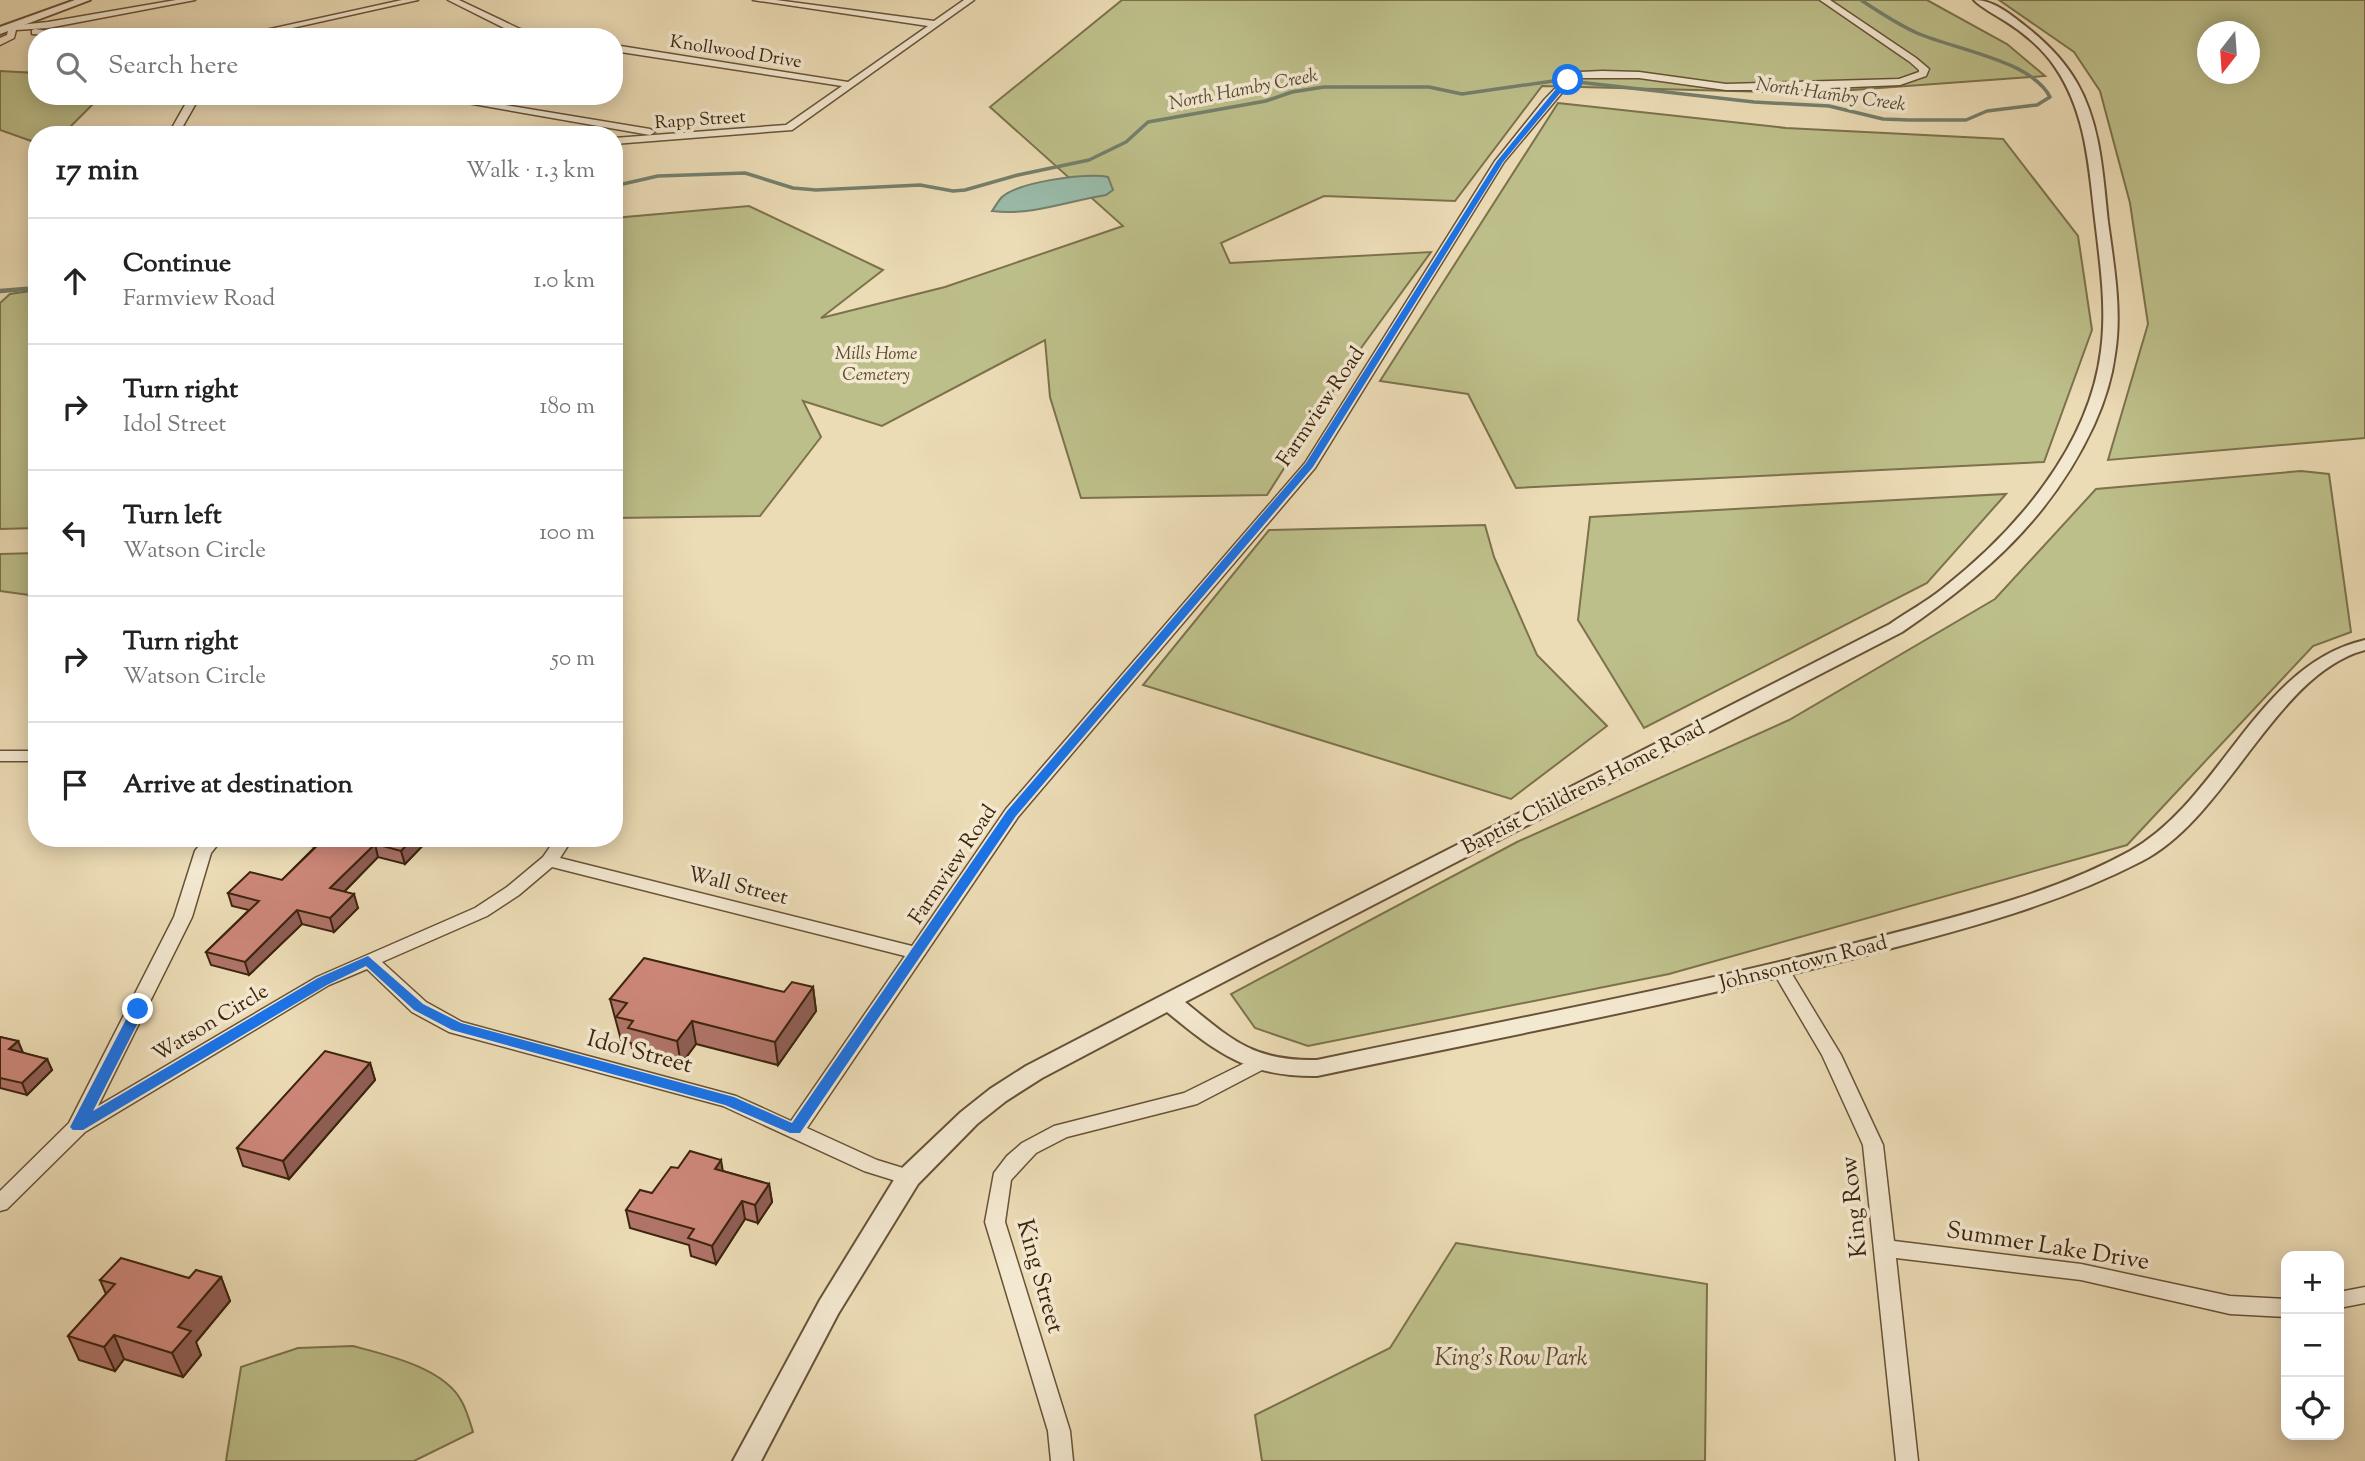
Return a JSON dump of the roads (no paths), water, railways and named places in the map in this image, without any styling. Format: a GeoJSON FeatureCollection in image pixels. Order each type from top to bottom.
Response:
{"type":"FeatureCollection","features":[{"type":"Feature","properties":{"kind":"street"},"geometry":{"type":"LineString","coordinates":[[0,31],[85,0]]}},
{"type":"Feature","properties":{"kind":"street"},"geometry":{"type":"LineString","coordinates":[[12,28],[48,25],[191,0]]}},
{"type":"Feature","properties":{"kind":"street"},"geometry":{"type":"LineString","coordinates":[[281,28],[414,0]]}},
{"type":"Feature","properties":{"kind":"street"},"geometry":{"type":"LineString","coordinates":[[452,0],[509,28]]}},
{"type":"Feature","properties":{"kind":"street"},"geometry":{"type":"LineString","coordinates":[[757,0],[934,24]]}},
{"type":"Feature","properties":{"kind":"street"},"geometry":{"type":"LineString","coordinates":[[852,85],[970,0]]}},
{"type":"Feature","properties":{"kind":"street","name":"Farmview Road"},"geometry":{"type":"LineString","coordinates":[[795,1130],[1012,813],[1310,465],[1500,161],[1566,82],[1580,75],[1639,75],[1726,87],[1782,88],[1900,82],[1923,74],[1924,69],[1824,0]]}},
{"type":"Feature","properties":{"kind":"street","name":"Baptist Childrens Home Road"},"geometry":{"type":"LineString","coordinates":[[747,1461],[829,1307],[909,1177],[969,1118],[998,1095],[1034,1072],[1169,1001],[1661,746],[1896,628],[1948,593],[2021,524],[2045,495],[2077,443],[2098,393],[2108,354],[2109,302],[2097,176],[2090,130],[2082,104],[2059,61],[2033,35],[1979,0]]}},
{"type":"Feature","properties":{"kind":"street"},"geometry":{"type":"LineString","coordinates":[[12,28],[28,31]]}},
{"type":"Feature","properties":{"kind":"street"},"geometry":{"type":"LineString","coordinates":[[0,41],[11,36],[12,28]]}},
{"type":"Feature","properties":{"kind":"street","name":"Knollwood Drive"},"geometry":{"type":"LineString","coordinates":[[623,49],[852,85]]}},
{"type":"Feature","properties":{"kind":"street","name":"Rapp Street"},"geometry":{"type":"LineString","coordinates":[[623,140],[789,128],[852,85]]}},
{"type":"Feature","properties":{"kind":"street"},"geometry":{"type":"LineString","coordinates":[[178,126],[190,105]]}},
{"type":"Feature","properties":{"kind":"street"},"geometry":{"type":"LineString","coordinates":[[488,105],[616,126]]}},
{"type":"Feature","properties":{"kind":"street"},"geometry":{"type":"LineString","coordinates":[[623,128],[667,137]]}},
{"type":"Feature","properties":{"kind":"street","name":"Johnsontown Road"},"geometry":{"type":"LineString","coordinates":[[1169,1001],[1246,1060],[1294,1070],[1350,1063],[1781,970],[1982,917],[2053,893],[2138,855],[2160,839],[2194,806],[2298,682],[2314,667],[2335,654],[2365,645]]}},
{"type":"Feature","properties":{"kind":"street"},"geometry":{"type":"LineString","coordinates":[[0,756],[28,756]]}},
{"type":"Feature","properties":{"kind":"street","name":"Watson Circle"},"geometry":{"type":"LineString","coordinates":[[78,1127],[183,917],[205,847]]}},
{"type":"Feature","properties":{"kind":"street","name":"Watson Circle"},"geometry":{"type":"LineString","coordinates":[[78,1127],[323,981],[481,912],[513,891],[548,861],[558,847]]}},
{"type":"Feature","properties":{"kind":"street","name":"Wall Street"},"geometry":{"type":"LineString","coordinates":[[548,861],[916,953]]}},
{"type":"Feature","properties":{"kind":"street","name":"Idol Street"},"geometry":{"type":"LineString","coordinates":[[368,960],[419,1007],[457,1027],[729,1101],[871,1166],[909,1177]]}},
{"type":"Feature","properties":{"kind":"street","name":"King Row"},"geometry":{"type":"LineString","coordinates":[[1781,970],[1826,1041],[1860,1110],[1873,1145],[1907,1461]]}},
{"type":"Feature","properties":{"kind":"street","name":"King Street"},"geometry":{"type":"LineString","coordinates":[[1062,1461],[1059,1431],[995,1222],[1001,1178],[1014,1161],[1030,1148],[1061,1131],[1190,1099],[1257,1064]]}},
{"type":"Feature","properties":{"kind":"street"},"geometry":{"type":"LineString","coordinates":[[0,1203],[78,1127]]}},
{"type":"Feature","properties":{"kind":"street","name":"Summer Lake Drive"},"geometry":{"type":"LineString","coordinates":[[1884,1248],[2081,1272],[2230,1305],[2281,1308]]}},
{"type":"Feature","properties":{"kind":"street"},"geometry":{"type":"LineString","coordinates":[[2344,1299],[2365,1295]]}},
{"type":"Feature","properties":{"kind":"waterway","name":"North Hamby Creek"},"geometry":{"type":"LineString","coordinates":[[623,184],[658,176],[745,173],[793,188],[816,190],[920,185],[953,191],[965,190],[1018,175],[1089,160],[1126,142],[1148,122],[1266,101],[1292,92],[1324,87],[1429,87],[1462,94],[1560,80],[1754,102],[1829,106],[1883,119],[1909,120],[1966,120],[1987,111],[2037,105],[2050,97],[2040,84],[2009,65],[1917,33],[1861,0]]}},
{"type":"Feature","properties":{"kind":"waterway","name":"North Hamby Creek"},"geometry":{"type":"LineString","coordinates":[[0,291],[28,289]]}},
{"type":"Feature","properties":{"kind":"park label","name":"Mills Home Cemetery"},"geometry":{"type":"Point","coordinates":[876,363]}},
{"type":"Feature","properties":{"kind":"park label","name":"King's Row Park"},"geometry":{"type":"Point","coordinates":[1511,1357]}}]}
